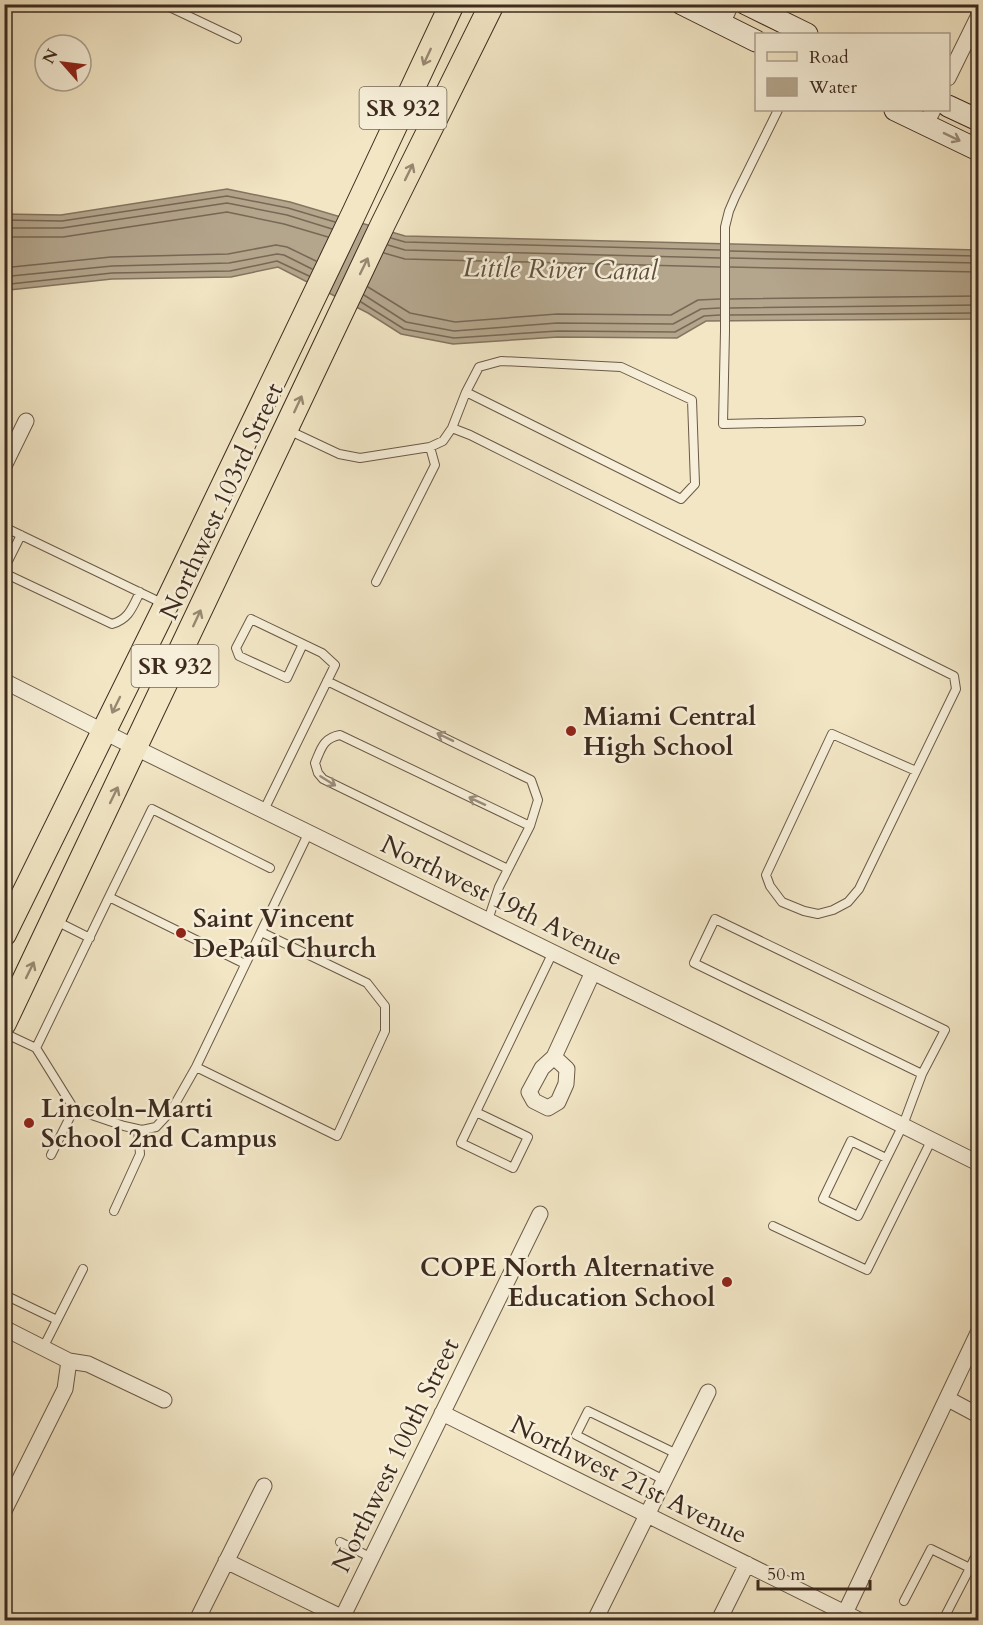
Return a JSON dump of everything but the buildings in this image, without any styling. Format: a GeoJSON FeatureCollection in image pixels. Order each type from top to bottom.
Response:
{"type":"FeatureCollection","features":[{"type":"Feature","properties":{"kind":"main road","name":"Northwest 103rd Street"},"geometry":{"type":"LineString","coordinates":[[4,934],[166,605],[452,4]]}},
{"type":"Feature","properties":{"kind":"main road","name":"Northwest 103rd Street"},"geometry":{"type":"LineString","coordinates":[[4,1023],[383,224],[492,4]]}},
{"type":"Feature","properties":{"kind":"main road"},"geometry":{"type":"LineString","coordinates":[[682,4],[755,40]]}},
{"type":"Feature","properties":{"kind":"main road"},"geometry":{"type":"LineString","coordinates":[[746,4],[805,33]]}},
{"type":"Feature","properties":{"kind":"main road"},"geometry":{"type":"LineString","coordinates":[[950,107],[978,120]]}},
{"type":"Feature","properties":{"kind":"main road"},"geometry":{"type":"LineString","coordinates":[[900,111],[929,117],[978,150]]}},
{"type":"Feature","properties":{"kind":"main road"},"geometry":{"type":"LineString","coordinates":[[45,849],[40,886],[44,903],[54,920]]}},
{"type":"Feature","properties":{"kind":"street"},"geometry":{"type":"LineString","coordinates":[[722,24],[731,4]]}},
{"type":"Feature","properties":{"kind":"street"},"geometry":{"type":"LineString","coordinates":[[950,74],[978,17]]}},
{"type":"Feature","properties":{"kind":"street"},"geometry":{"type":"LineString","coordinates":[[4,466],[26,421]]}},
{"type":"Feature","properties":{"kind":"street","name":"Northwest 19th Avenue"},"geometry":{"type":"LineString","coordinates":[[4,681],[978,1163]]}},
{"type":"Feature","properties":{"kind":"street"},"geometry":{"type":"LineString","coordinates":[[554,1057],[594,972]]}},
{"type":"Feature","properties":{"kind":"street","name":"Northwest 100th Street"},"geometry":{"type":"LineString","coordinates":[[344,1620],[540,1214]]}},
{"type":"Feature","properties":{"kind":"street"},"geometry":{"type":"LineString","coordinates":[[4,1328],[69,1361],[88,1364],[164,1400]]}},
{"type":"Feature","properties":{"kind":"street"},"geometry":{"type":"LineString","coordinates":[[845,1613],[978,1333]]}},
{"type":"Feature","properties":{"kind":"street"},"geometry":{"type":"LineString","coordinates":[[4,1511],[65,1389],[69,1361]]}},
{"type":"Feature","properties":{"kind":"street"},"geometry":{"type":"LineString","coordinates":[[595,1620],[708,1392]]}},
{"type":"Feature","properties":{"kind":"street"},"geometry":{"type":"LineString","coordinates":[[948,1399],[978,1415]]}},
{"type":"Feature","properties":{"kind":"street","name":"Northwest 21st Avenue"},"geometry":{"type":"LineString","coordinates":[[442,1413],[859,1620]]}},
{"type":"Feature","properties":{"kind":"street"},"geometry":{"type":"LineString","coordinates":[[197,1620],[264,1486]]}},
{"type":"Feature","properties":{"kind":"street"},"geometry":{"type":"LineString","coordinates":[[226,1561],[344,1620]]}},
{"type":"Feature","properties":{"kind":"street"},"geometry":{"type":"LineString","coordinates":[[719,1620],[747,1564]]}},
{"type":"Feature","properties":{"kind":"lane"},"geometry":{"type":"LineString","coordinates":[[163,4],[237,39]]}},
{"type":"Feature","properties":{"kind":"lane"},"geometry":{"type":"LineString","coordinates":[[778,111],[735,197],[725,227],[723,424],[861,421]]}},
{"type":"Feature","properties":{"kind":"lane"},"geometry":{"type":"LineString","coordinates":[[286,430],[339,454],[360,458],[430,447],[443,441],[452,428],[466,392],[479,367],[501,361],[621,366],[692,400],[695,484],[681,499],[466,392]]}},
{"type":"Feature","properties":{"kind":"lane"},"geometry":{"type":"LineString","coordinates":[[452,428],[954,676],[956,689],[859,889],[848,903],[818,914],[782,902],[770,886],[766,874],[832,734],[916,771]]}},
{"type":"Feature","properties":{"kind":"lane"},"geometry":{"type":"LineString","coordinates":[[376,582],[435,465],[430,447]]}},
{"type":"Feature","properties":{"kind":"lane"},"geometry":{"type":"LineString","coordinates":[[4,527],[166,605]]}},
{"type":"Feature","properties":{"kind":"lane"},"geometry":{"type":"LineString","coordinates":[[21,535],[4,571],[112,624],[121,621],[131,610],[140,592]]}},
{"type":"Feature","properties":{"kind":"lane"},"geometry":{"type":"LineString","coordinates":[[264,810],[335,665],[322,652],[251,619],[236,648],[239,656],[287,678],[303,644]]}},
{"type":"Feature","properties":{"kind":"lane"},"geometry":{"type":"LineString","coordinates":[[327,681],[531,780],[538,801],[530,826],[499,887],[488,920]]}},
{"type":"Feature","properties":{"kind":"lane"},"geometry":{"type":"LineString","coordinates":[[508,869],[323,779],[315,763],[324,743],[331,737],[340,735],[530,826]]}},
{"type":"Feature","properties":{"kind":"lane"},"geometry":{"type":"LineString","coordinates":[[36,1048],[152,809],[270,868]]}},
{"type":"Feature","properties":{"kind":"lane"},"geometry":{"type":"LineString","coordinates":[[4,1033],[36,1048],[74,1109],[138,1130],[156,1127],[171,1111],[196,1067],[309,832]]}},
{"type":"Feature","properties":{"kind":"lane"},"geometry":{"type":"LineString","coordinates":[[109,897],[245,964]]}},
{"type":"Feature","properties":{"kind":"lane"},"geometry":{"type":"LineString","coordinates":[[886,1158],[850,1141],[823,1199],[858,1216],[903,1125],[922,1074],[945,1030],[715,919],[694,963],[922,1074]]}},
{"type":"Feature","properties":{"kind":"lane"},"geometry":{"type":"LineString","coordinates":[[54,920],[90,938]]}},
{"type":"Feature","properties":{"kind":"lane"},"geometry":{"type":"LineString","coordinates":[[196,1067],[337,1136],[385,1031],[385,1006],[367,983],[261,932]]}},
{"type":"Feature","properties":{"kind":"lane"},"geometry":{"type":"LineString","coordinates":[[476,1112],[528,1137],[513,1168],[461,1143],[553,952]]}},
{"type":"Feature","properties":{"kind":"lane"},"geometry":{"type":"LineString","coordinates":[[51,1155],[74,1109]]}},
{"type":"Feature","properties":{"kind":"lane"},"geometry":{"type":"LineString","coordinates":[[114,1211],[140,1154],[138,1130]]}},
{"type":"Feature","properties":{"kind":"lane"},"geometry":{"type":"LineString","coordinates":[[773,1226],[867,1270],[932,1139]]}},
{"type":"Feature","properties":{"kind":"lane"},"geometry":{"type":"LineString","coordinates":[[43,1348],[82,1269]]}},
{"type":"Feature","properties":{"kind":"lane"},"geometry":{"type":"LineString","coordinates":[[4,1297],[9,1297],[57,1320]]}},
{"type":"Feature","properties":{"kind":"lane"},"geometry":{"type":"LineString","coordinates":[[664,1480],[576,1435],[588,1411],[677,1454]]}},
{"type":"Feature","properties":{"kind":"lane"},"geometry":{"type":"LineString","coordinates":[[340,1542],[372,1558]]}},
{"type":"Feature","properties":{"kind":"lane"},"geometry":{"type":"LineString","coordinates":[[904,1601],[931,1549],[970,1568]]}},
{"type":"Feature","properties":{"kind":"lane"},"geometry":{"type":"LineString","coordinates":[[944,1620],[974,1559],[978,1562]]}},
{"type":"Feature","properties":{"kind":"water","name":"Little River Canal"},"geometry":{"type":"Polygon","coordinates":[[[227,189],[290,202],[405,236],[978,250],[978,319],[706,321],[677,338],[558,337],[453,344],[401,334],[368,313],[278,267],[231,277],[112,279],[9,290],[5,288],[4,214],[61,215],[227,189]]]}},
{"type":"Feature","properties":{"kind":"place","name":"Miami Central High School"},"geometry":{"type":"Point","coordinates":[571,731]}},
{"type":"Feature","properties":{"kind":"place","name":"Saint Vincent DePaul Church"},"geometry":{"type":"Point","coordinates":[181,933]}},
{"type":"Feature","properties":{"kind":"place","name":"Lincoln-Marti School 2nd Campus"},"geometry":{"type":"Point","coordinates":[29,1123]}},
{"type":"Feature","properties":{"kind":"place","name":"COPE North Alternative Education School"},"geometry":{"type":"Point","coordinates":[727,1282]}}]}
